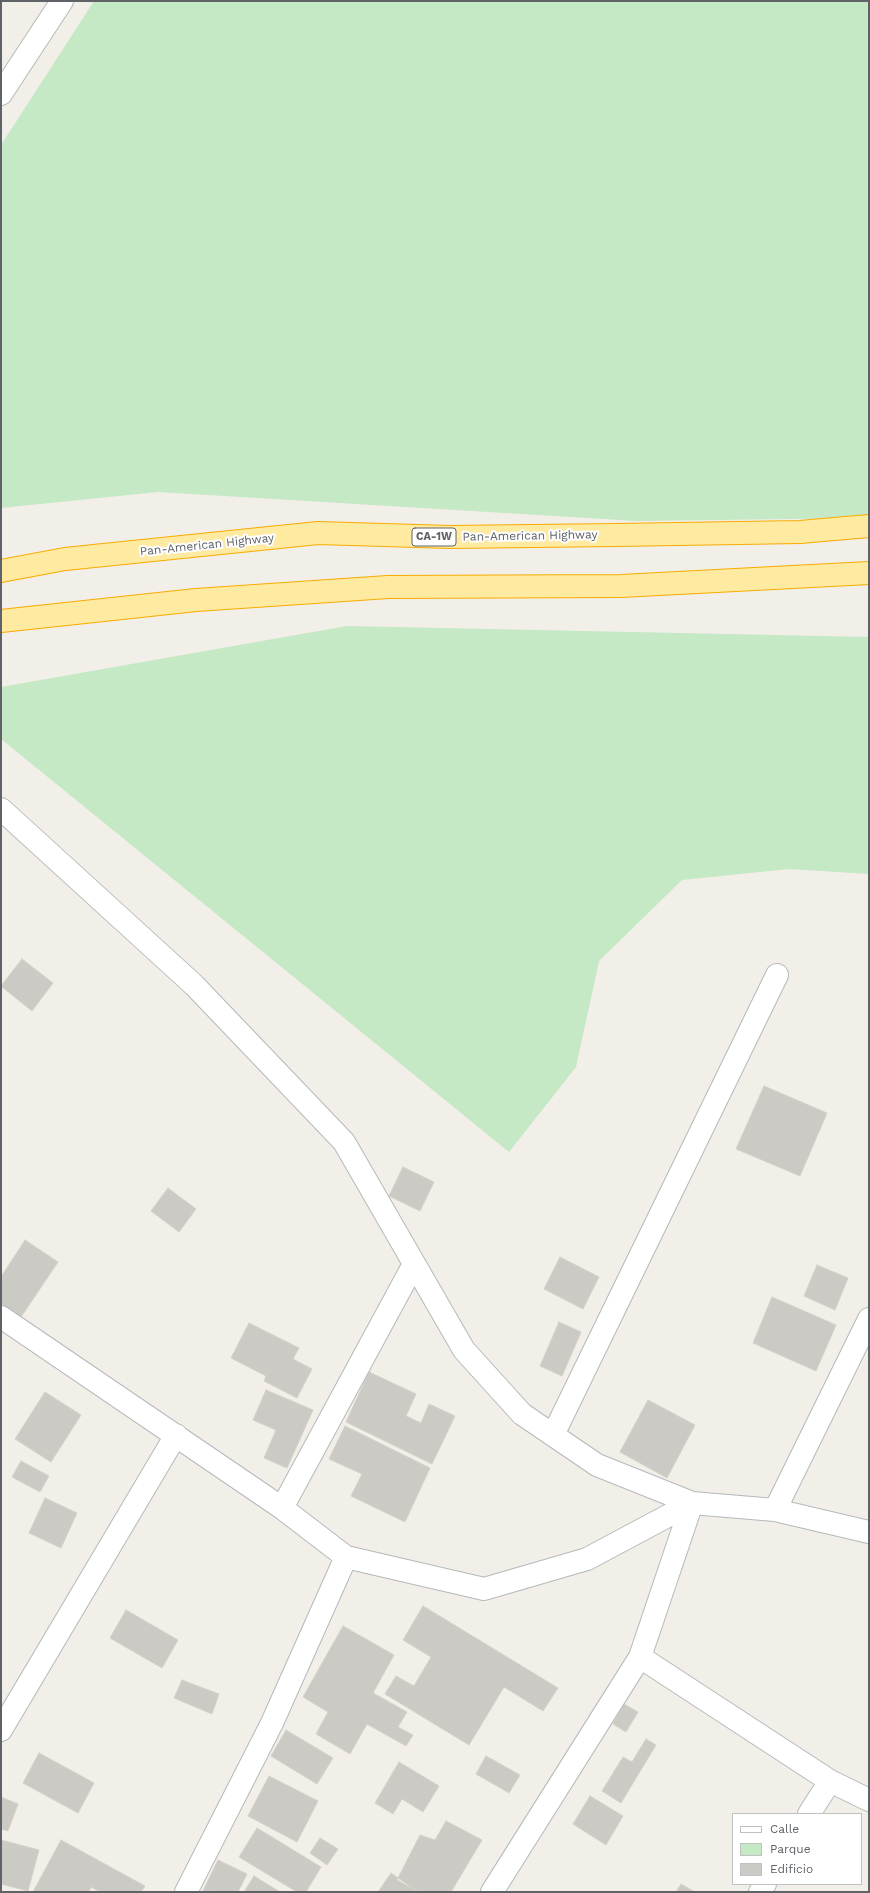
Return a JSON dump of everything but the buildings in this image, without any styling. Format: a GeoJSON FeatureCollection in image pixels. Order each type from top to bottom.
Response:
{"type":"FeatureCollection","features":[{"type":"Feature","properties":{"kind":"highway","name":"Pan-American Highway"},"geometry":{"type":"LineString","coordinates":[[1,571],[65,559],[318,533],[450,537],[632,535],[800,532],[869,526]]}},
{"type":"Feature","properties":{"kind":"highway"},"geometry":{"type":"LineString","coordinates":[[1,621],[196,600],[388,587],[621,586],[869,573]]}},
{"type":"Feature","properties":{"kind":"street"},"geometry":{"type":"LineString","coordinates":[[1,94],[62,1]]}},
{"type":"Feature","properties":{"kind":"street"},"geometry":{"type":"LineString","coordinates":[[1,809],[194,985],[344,1142],[464,1350],[522,1414],[597,1465],[692,1503],[775,1510],[869,1532]]}},
{"type":"Feature","properties":{"kind":"street"},"geometry":{"type":"LineString","coordinates":[[554,1435],[777,975]]}},
{"type":"Feature","properties":{"kind":"street"},"geometry":{"type":"LineString","coordinates":[[282,1508],[414,1264]]}},
{"type":"Feature","properties":{"kind":"street"},"geometry":{"type":"LineString","coordinates":[[1,1317],[282,1508],[346,1557],[484,1589],[587,1559],[692,1503]]}},
{"type":"Feature","properties":{"kind":"street"},"geometry":{"type":"LineString","coordinates":[[775,1510],[869,1319]]}},
{"type":"Feature","properties":{"kind":"street"},"geometry":{"type":"LineString","coordinates":[[1,1730],[176,1435]]}},
{"type":"Feature","properties":{"kind":"street"},"geometry":{"type":"LineString","coordinates":[[492,1892],[640,1657],[692,1503]]}},
{"type":"Feature","properties":{"kind":"street"},"geometry":{"type":"LineString","coordinates":[[186,1892],[272,1723],[346,1557]]}},
{"type":"Feature","properties":{"kind":"street"},"geometry":{"type":"LineString","coordinates":[[640,1657],[830,1781],[869,1800]]}},
{"type":"Feature","properties":{"kind":"street"},"geometry":{"type":"LineString","coordinates":[[810,1813],[830,1781]]}},
{"type":"Feature","properties":{"kind":"green space"},"geometry":{"type":"Polygon","coordinates":[[[94,1],[869,1],[869,518],[637,521],[158,492],[1,508],[1,145],[94,1]]]}},
{"type":"Feature","properties":{"kind":"green space"},"geometry":{"type":"Polygon","coordinates":[[[347,626],[869,637],[869,874],[789,869],[682,880],[599,961],[576,1067],[509,1152],[1,739],[1,687],[347,626]]]}}]}
